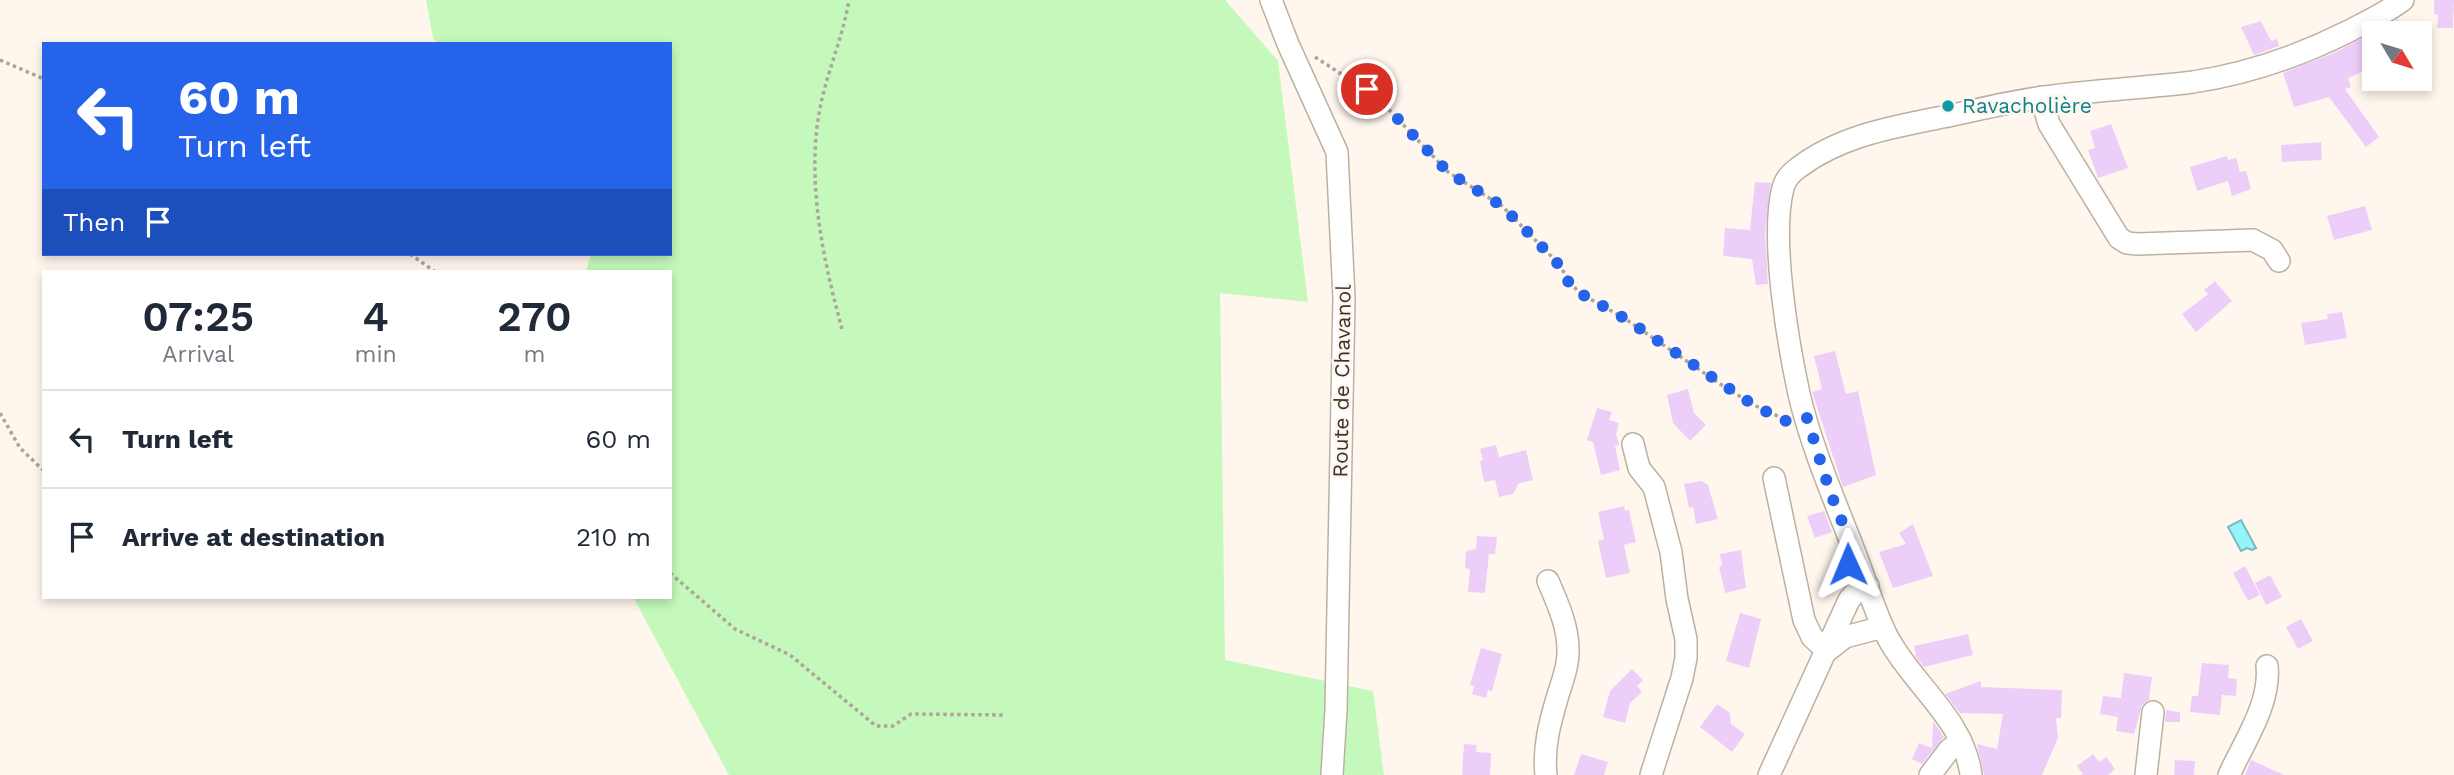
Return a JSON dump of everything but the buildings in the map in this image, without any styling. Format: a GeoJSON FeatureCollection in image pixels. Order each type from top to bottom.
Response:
{"type":"FeatureCollection","features":[{"type":"Feature","properties":{"kind":"street","name":"Route de Chavanol"},"geometry":{"type":"LineString","coordinates":[[1271,0],[1337,152],[1344,298],[1332,775]]}},
{"type":"Feature","properties":{"kind":"street"},"geometry":{"type":"LineString","coordinates":[[1971,775],[1961,741],[1890,641],[1883,627],[1830,492],[1800,395],[1786,317],[1779,246],[1782,190],[1785,182],[1808,160],[1830,147],[1900,125],[2041,97],[2195,81],[2239,72],[2317,47],[2391,9],[2403,0]]}},
{"type":"Feature","properties":{"kind":"street"},"geometry":{"type":"LineString","coordinates":[[2041,97],[2049,124],[2119,238],[2126,243],[2253,240],[2272,250],[2279,261]]}},
{"type":"Feature","properties":{"kind":"street"},"geometry":{"type":"LineString","coordinates":[[1633,444],[1639,468],[1654,487],[1671,552],[1676,599],[1686,639],[1686,658],[1651,775]]}},
{"type":"Feature","properties":{"kind":"street"},"geometry":{"type":"LineString","coordinates":[[1774,478],[1804,620],[1812,637],[1827,651]]}},
{"type":"Feature","properties":{"kind":"street"},"geometry":{"type":"LineString","coordinates":[[1546,775],[1545,747],[1549,723],[1566,670],[1568,653],[1566,631],[1548,581]]}},
{"type":"Feature","properties":{"kind":"street"},"geometry":{"type":"LineString","coordinates":[[1769,775],[1849,600],[1856,592],[1868,586]]}},
{"type":"Feature","properties":{"kind":"street"},"geometry":{"type":"LineString","coordinates":[[1827,651],[1845,637],[1883,627]]}},
{"type":"Feature","properties":{"kind":"street"},"geometry":{"type":"LineString","coordinates":[[2229,775],[2263,700],[2269,679],[2267,666]]}},
{"type":"Feature","properties":{"kind":"street"},"geometry":{"type":"LineString","coordinates":[[2146,775],[2152,712]]}},
{"type":"Feature","properties":{"kind":"street"},"geometry":{"type":"LineString","coordinates":[[1930,775],[1952,747],[1961,741]]}},
{"type":"Feature","properties":{"kind":"path"},"geometry":{"type":"LineString","coordinates":[[842,330],[826,263],[814,174],[820,109],[849,0]]}},
{"type":"Feature","properties":{"kind":"path"},"geometry":{"type":"LineString","coordinates":[[1288,44],[1315,57],[1377,97],[1448,172],[1502,206],[1556,261],[1571,286],[1578,292],[1624,318],[1755,406],[1786,421],[1807,418]]}},
{"type":"Feature","properties":{"kind":"path"},"geometry":{"type":"LineString","coordinates":[[0,60],[42,78]]}},
{"type":"Feature","properties":{"kind":"path"},"geometry":{"type":"LineString","coordinates":[[413,256],[433,270]]}},
{"type":"Feature","properties":{"kind":"path"},"geometry":{"type":"LineString","coordinates":[[0,413],[20,448],[42,469]]}},
{"type":"Feature","properties":{"kind":"path"},"geometry":{"type":"LineString","coordinates":[[672,575],[735,629],[790,655],[876,726],[893,726],[911,713],[1006,715]]}},
{"type":"Feature","properties":{"kind":"green space"},"geometry":{"type":"Polygon","coordinates":[[[426,0],[1225,0],[1278,61],[1308,302],[1220,293],[1225,660],[1373,691],[1384,775],[729,775],[634,599],[672,599],[672,270],[586,270],[590,256],[672,256],[672,42],[437,42],[433,38],[426,0]]]}},
{"type":"Feature","properties":{"kind":"water"},"geometry":{"type":"Polygon","coordinates":[[[2241,520],[2256,548],[2252,550],[2247,548],[2241,551],[2228,527],[2241,520]]]}},
{"type":"Feature","properties":{"kind":"place","name":"Ravacholière"},"geometry":{"type":"Point","coordinates":[1948,106]}},
{"type":"Feature","properties":{"kind":"route"},"geometry":{"type":"LineString","coordinates":[[1367,89],[1448,172],[1502,206],[1556,261],[1571,286],[1578,292],[1624,318],[1755,406],[1786,421],[1807,418],[1830,492],[1854,551],[1847,555],[1848,564]]}}]}
